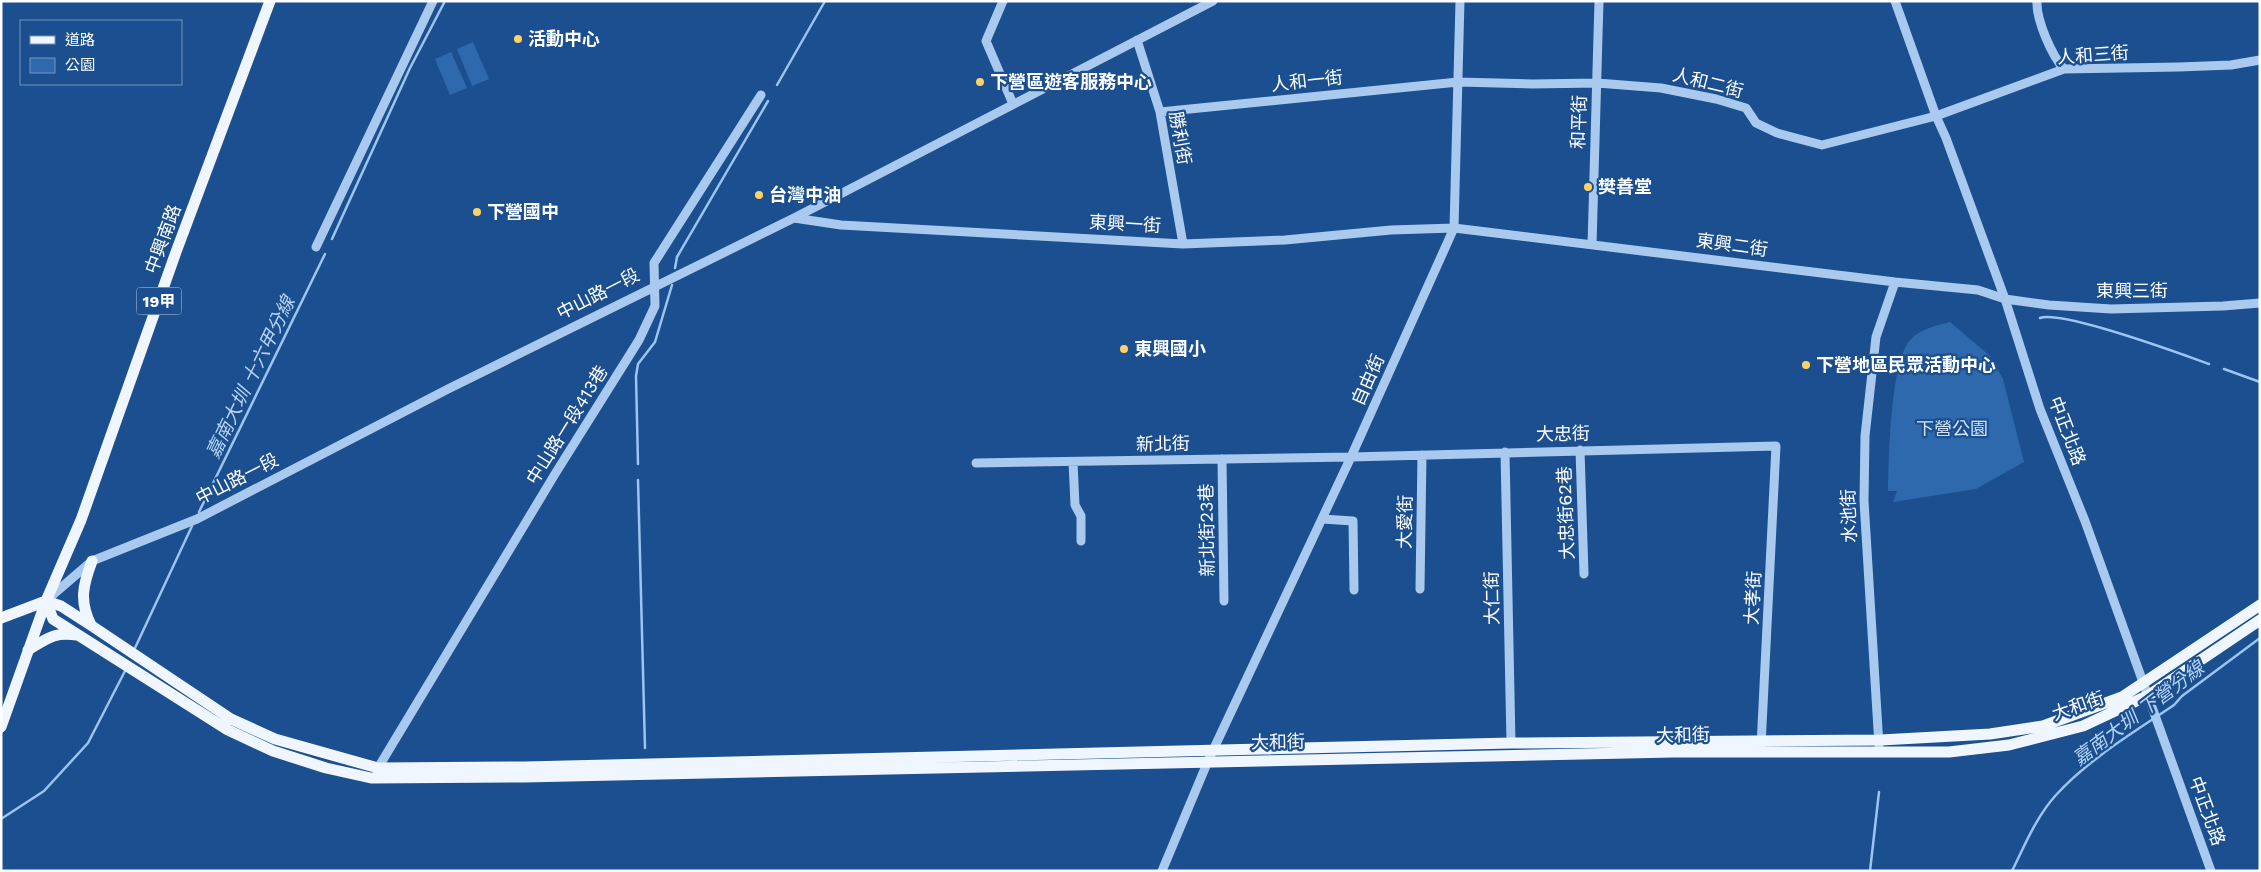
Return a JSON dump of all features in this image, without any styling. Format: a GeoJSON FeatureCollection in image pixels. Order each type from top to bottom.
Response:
{"type":"FeatureCollection","features":[{"type":"Feature","properties":{"kind":"main road","name":"中興南路"},"geometry":{"type":"LineString","coordinates":[[46,601],[81,520],[176,252],[270,1]]}},
{"type":"Feature","properties":{"kind":"main road"},"geometry":{"type":"LineString","coordinates":[[92,561],[84,582],[82,597],[84,612],[92,626]]}},
{"type":"Feature","properties":{"kind":"main road","name":"中山路一段"},"geometry":{"type":"LineString","coordinates":[[1,618],[46,601]]}},
{"type":"Feature","properties":{"kind":"main road","name":"大和街"},"geometry":{"type":"LineString","coordinates":[[46,601],[60,606],[92,626],[231,719],[275,739],[378,768],[525,767],[1511,743],[1880,746],[1949,752],[2009,744],[2083,726],[2149,695],[2260,620]]}},
{"type":"Feature","properties":{"kind":"main road","name":"大和街"},"geometry":{"type":"LineString","coordinates":[[46,601],[53,619],[228,730],[273,751],[326,768],[371,778],[544,777],[1761,746]]}},
{"type":"Feature","properties":{"kind":"main road","name":"19甲"},"geometry":{"type":"LineString","coordinates":[[1,727],[46,601]]}},
{"type":"Feature","properties":{"kind":"main road","name":"大和街"},"geometry":{"type":"LineString","coordinates":[[1880,746],[2043,726],[2122,697],[2260,605]]}},
{"type":"Feature","properties":{"kind":"main road"},"geometry":{"type":"LineString","coordinates":[[28,650],[48,636],[61,633],[80,635]]}},
{"type":"Feature","properties":{"kind":"street"},"geometry":{"type":"LineString","coordinates":[[316,247],[433,1]]}},
{"type":"Feature","properties":{"kind":"street"},"geometry":{"type":"LineString","coordinates":[[1003,1],[986,41],[1013,104]]}},
{"type":"Feature","properties":{"kind":"street","name":"中山路一段"},"geometry":{"type":"LineString","coordinates":[[46,601],[92,561],[197,519],[654,286],[794,218],[1213,1]]}},
{"type":"Feature","properties":{"kind":"street","name":"自由街"},"geometry":{"type":"LineString","coordinates":[[1162,871],[1208,761],[1351,457],[1454,228],[1460,1]]}},
{"type":"Feature","properties":{"kind":"street","name":"和平街"},"geometry":{"type":"LineString","coordinates":[[1592,245],[1599,1]]}},
{"type":"Feature","properties":{"kind":"street","name":"中正北路"},"geometry":{"type":"LineString","coordinates":[[1895,1],[2005,299],[2040,409],[2149,695],[2211,871]]}},
{"type":"Feature","properties":{"kind":"street"},"geometry":{"type":"LineString","coordinates":[[2037,1],[2045,35],[2058,62],[2064,69]]}},
{"type":"Feature","properties":{"kind":"street","name":"勝利街"},"geometry":{"type":"LineString","coordinates":[[1137,40],[1160,112],[1183,244]]}},
{"type":"Feature","properties":{"kind":"street","name":"人和三街"},"geometry":{"type":"LineString","coordinates":[[1936,116],[2064,69],[2188,67],[2231,65],[2260,60]]}},
{"type":"Feature","properties":{"kind":"street","name":"人和二街"},"geometry":{"type":"LineString","coordinates":[[1458,82],[1597,83],[1661,88],[1716,99],[1746,108],[1756,123],[1777,133],[1822,145],[1936,116]]}},
{"type":"Feature","properties":{"kind":"street","name":"人和一街"},"geometry":{"type":"LineString","coordinates":[[1160,112],[1458,82]]}},
{"type":"Feature","properties":{"kind":"street","name":"中山路一段413巷"},"geometry":{"type":"LineString","coordinates":[[378,768],[555,474],[639,340],[655,306],[654,263],[761,94]]}},
{"type":"Feature","properties":{"kind":"street","name":"東興一街"},"geometry":{"type":"LineString","coordinates":[[794,218],[841,225],[1183,244],[1285,240],[1391,230],[1454,228]]}},
{"type":"Feature","properties":{"kind":"street","name":"東興二街"},"geometry":{"type":"LineString","coordinates":[[1454,228],[1895,282],[1978,290],[2005,299]]}},
{"type":"Feature","properties":{"kind":"street","name":"水池街"},"geometry":{"type":"LineString","coordinates":[[1880,746],[1864,507],[1865,436],[1876,337],[1895,282]]}},
{"type":"Feature","properties":{"kind":"street","name":"東興三街"},"geometry":{"type":"LineString","coordinates":[[2005,299],[2049,305],[2111,309],[2260,303]]}},
{"type":"Feature","properties":{"kind":"street","name":"大忠街"},"geometry":{"type":"LineString","coordinates":[[1351,457],[1776,446]]}},
{"type":"Feature","properties":{"kind":"street","name":"大孝街"},"geometry":{"type":"LineString","coordinates":[[1761,746],[1776,446]]}},
{"type":"Feature","properties":{"kind":"street","name":"大忠街62巷"},"geometry":{"type":"LineString","coordinates":[[1580,450],[1584,574]]}},
{"type":"Feature","properties":{"kind":"street","name":"大仁街"},"geometry":{"type":"LineString","coordinates":[[1505,452],[1511,743]]}},
{"type":"Feature","properties":{"kind":"street","name":"大愛街"},"geometry":{"type":"LineString","coordinates":[[1420,589],[1422,455]]}},
{"type":"Feature","properties":{"kind":"street","name":"新北街"},"geometry":{"type":"LineString","coordinates":[[976,463],[1351,457]]}},
{"type":"Feature","properties":{"kind":"street","name":"新北街23巷"},"geometry":{"type":"LineString","coordinates":[[1222,459],[1224,601]]}},
{"type":"Feature","properties":{"kind":"street"},"geometry":{"type":"LineString","coordinates":[[1074,462],[1074,504],[1081,516],[1081,540]]}},
{"type":"Feature","properties":{"kind":"street"},"geometry":{"type":"LineString","coordinates":[[1322,519],[1353,521],[1354,590]]}},
{"type":"Feature","properties":{"kind":"green space"},"geometry":{"type":"Polygon","coordinates":[[[473,42],[489,79],[472,86],[457,49],[473,42]]]}},
{"type":"Feature","properties":{"kind":"green space"},"geometry":{"type":"Polygon","coordinates":[[[451,52],[467,88],[450,95],[435,59],[451,52]]]}},
{"type":"Feature","properties":{"kind":"green space","name":"下營公園"},"geometry":{"type":"Polygon","coordinates":[[[1950,322],[1990,356],[2003,379],[2024,462],[1976,489],[1893,502],[1897,491],[1888,491],[1890,434],[1895,388],[1904,350],[1911,339],[1919,333],[1950,322]]]}},
{"type":"Feature","properties":{"kind":"waterway","name":"嘉南大圳 十六甲分線"},"geometry":{"type":"LineString","coordinates":[[332,239],[410,68],[445,1]]}},
{"type":"Feature","properties":{"kind":"waterway"},"geometry":{"type":"LineString","coordinates":[[777,85],[825,1]]}},
{"type":"Feature","properties":{"kind":"waterway"},"geometry":{"type":"LineString","coordinates":[[675,268],[677,257],[768,101]]}},
{"type":"Feature","properties":{"kind":"waterway","name":"嘉南大圳 十六甲分線"},"geometry":{"type":"LineString","coordinates":[[199,512],[325,254]]}},
{"type":"Feature","properties":{"kind":"waterway"},"geometry":{"type":"LineString","coordinates":[[638,464],[636,376],[638,364],[655,342],[672,285]]}},
{"type":"Feature","properties":{"kind":"waterway"},"geometry":{"type":"LineString","coordinates":[[2040,318],[2053,317],[2096,326],[2209,364]]}},
{"type":"Feature","properties":{"kind":"waterway"},"geometry":{"type":"LineString","coordinates":[[2224,369],[2260,382]]}},
{"type":"Feature","properties":{"kind":"waterway"},"geometry":{"type":"LineString","coordinates":[[638,480],[645,748]]}},
{"type":"Feature","properties":{"kind":"waterway","name":"嘉南大圳 十六甲分線"},"geometry":{"type":"LineString","coordinates":[[135,648],[192,526]]}},
{"type":"Feature","properties":{"kind":"waterway","name":"嘉南大圳 下營分線"},"geometry":{"type":"LineString","coordinates":[[2012,871],[2043,812],[2069,782],[2097,758],[2174,705],[2182,696],[2260,638]]}},
{"type":"Feature","properties":{"kind":"waterway","name":"嘉南大圳 十六甲分線"},"geometry":{"type":"LineString","coordinates":[[1,819],[44,791],[88,743],[125,671]]}},
{"type":"Feature","properties":{"kind":"waterway"},"geometry":{"type":"LineString","coordinates":[[1870,871],[1879,792]]}},
{"type":"Feature","properties":{"kind":"place","name":"活動中心"},"geometry":{"type":"Point","coordinates":[518,39]}},
{"type":"Feature","properties":{"kind":"place","name":"下營區遊客服務中心"},"geometry":{"type":"Point","coordinates":[980,82]}},
{"type":"Feature","properties":{"kind":"place","name":"樊善堂"},"geometry":{"type":"Point","coordinates":[1588,187]}},
{"type":"Feature","properties":{"kind":"place","name":"台灣中油"},"geometry":{"type":"Point","coordinates":[759,195]}},
{"type":"Feature","properties":{"kind":"place","name":"下營國中"},"geometry":{"type":"Point","coordinates":[477,212]}},
{"type":"Feature","properties":{"kind":"place","name":"東興國小"},"geometry":{"type":"Point","coordinates":[1124,349]}},
{"type":"Feature","properties":{"kind":"place","name":"下營地區民眾活動中心"},"geometry":{"type":"Point","coordinates":[1806,365]}}]}
